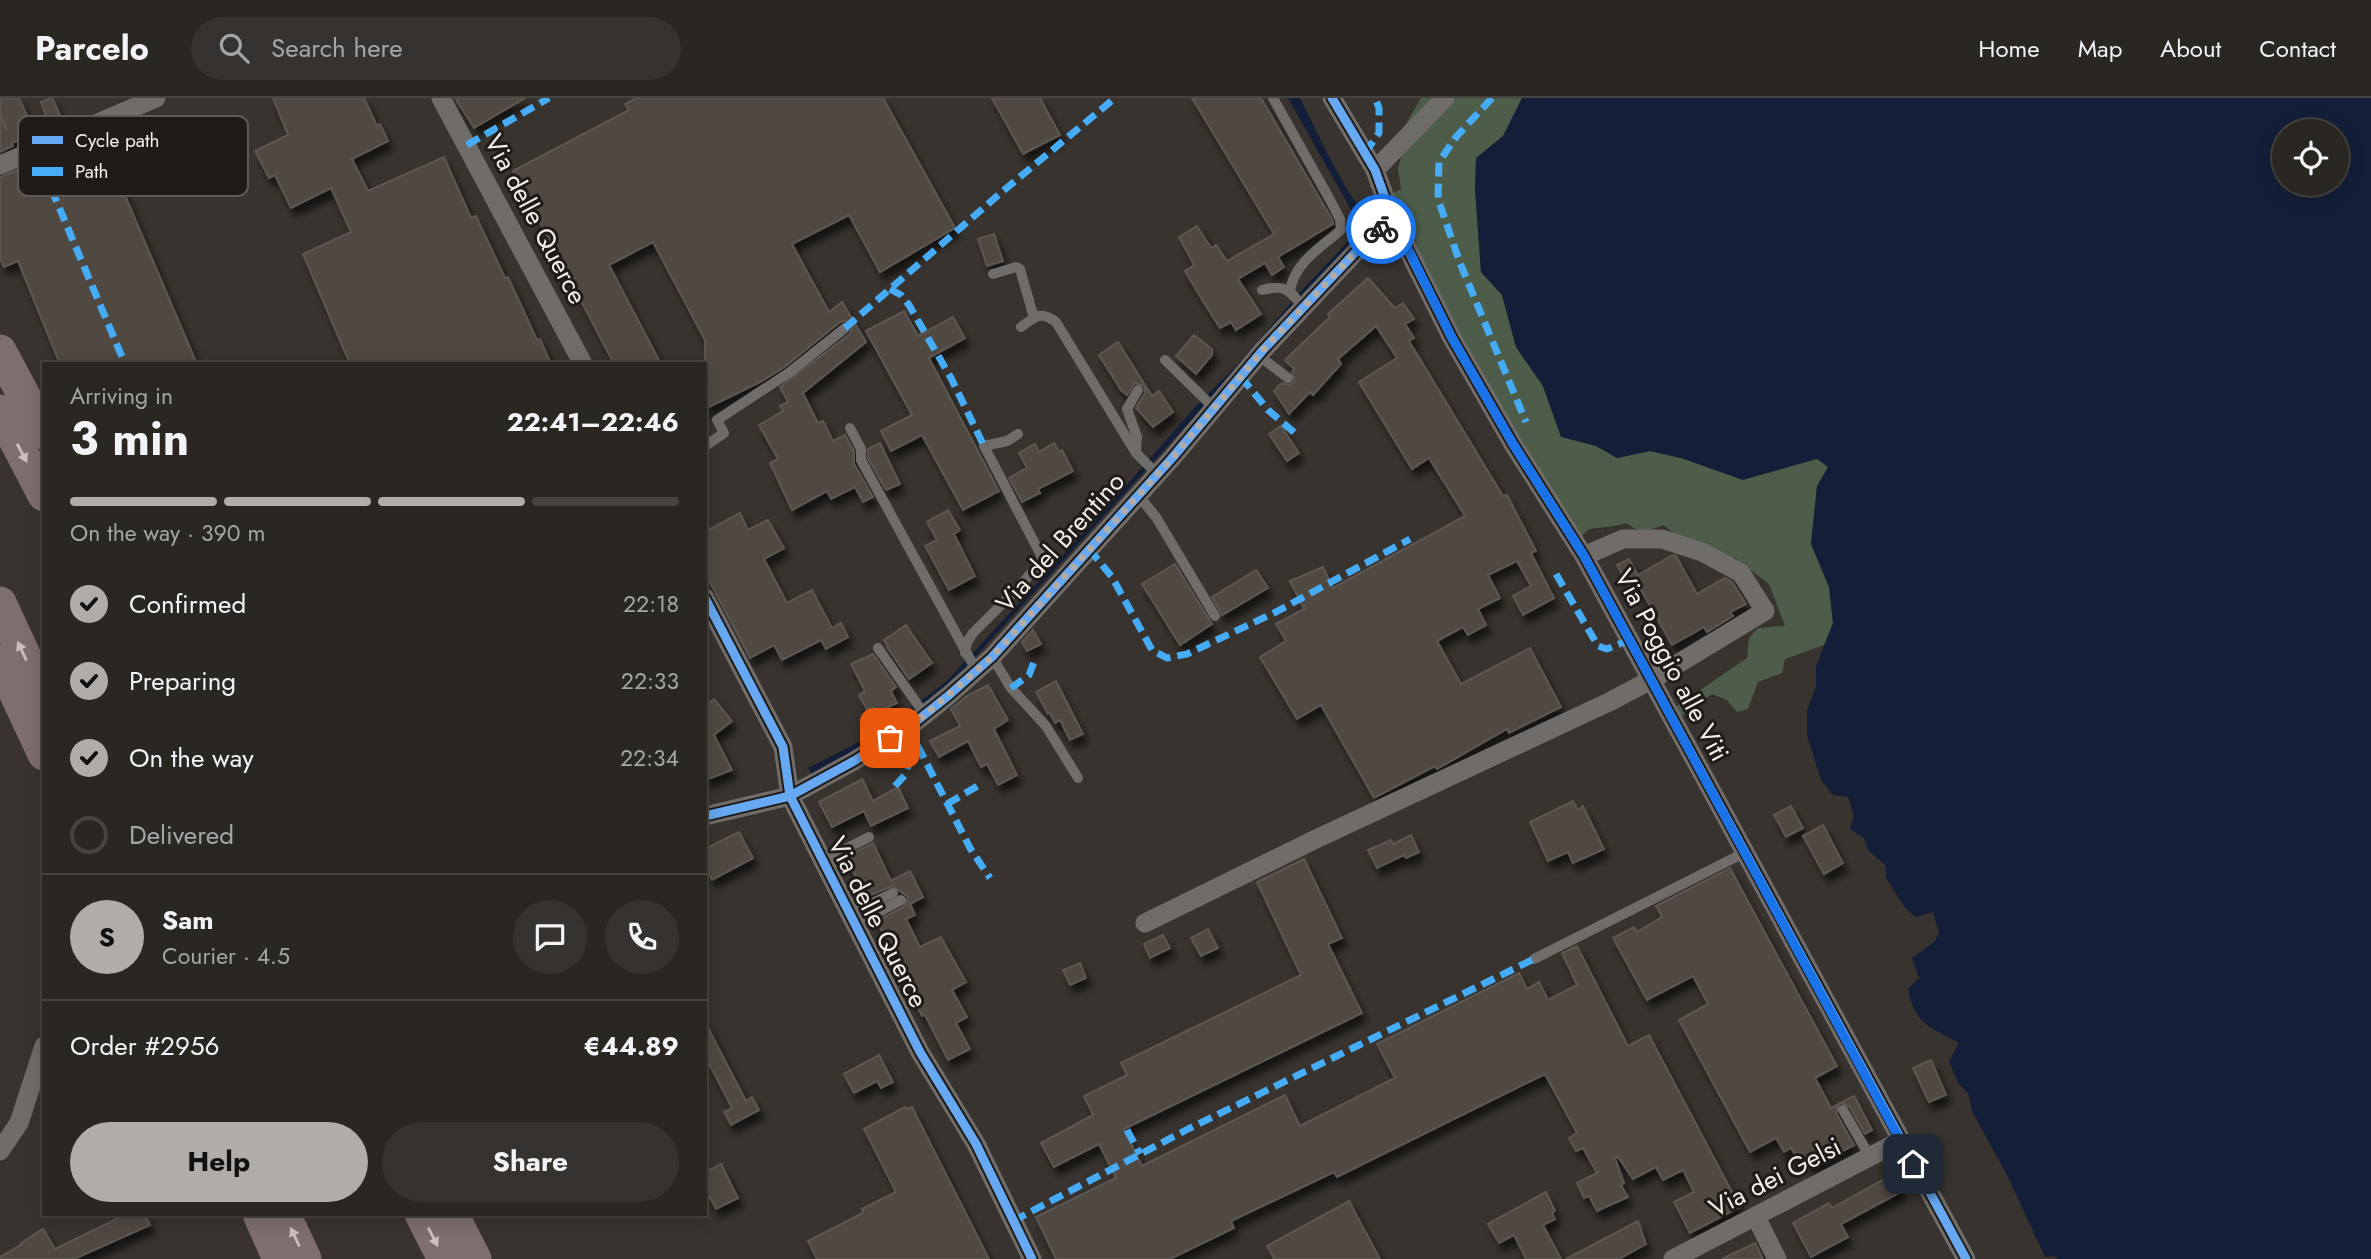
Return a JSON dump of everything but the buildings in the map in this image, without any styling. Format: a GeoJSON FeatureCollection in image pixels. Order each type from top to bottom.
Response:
{"type":"FeatureCollection","features":[{"type":"Feature","properties":{"kind":"highway"},"geometry":{"type":"LineString","coordinates":[[0,351],[42,428]]}},
{"type":"Feature","properties":{"kind":"highway"},"geometry":{"type":"LineString","coordinates":[[0,411],[42,491]]}},
{"type":"Feature","properties":{"kind":"highway"},"geometry":{"type":"LineString","coordinates":[[0,603],[42,694]]}},
{"type":"Feature","properties":{"kind":"highway"},"geometry":{"type":"LineString","coordinates":[[0,660],[42,750]]}},
{"type":"Feature","properties":{"kind":"highway"},"geometry":{"type":"LineString","coordinates":[[260,1216],[279,1259]]}},
{"type":"Feature","properties":{"kind":"highway"},"geometry":{"type":"LineString","coordinates":[[285,1216],[305,1259]]}},
{"type":"Feature","properties":{"kind":"highway"},"geometry":{"type":"LineString","coordinates":[[422,1216],[444,1259]]}},
{"type":"Feature","properties":{"kind":"highway"},"geometry":{"type":"LineString","coordinates":[[453,1216],[475,1259]]}},
{"type":"Feature","properties":{"kind":"street"},"geometry":{"type":"LineString","coordinates":[[114,116],[156,98]]}},
{"type":"Feature","properties":{"kind":"street","name":"Via delle Querce"},"geometry":{"type":"LineString","coordinates":[[442,98],[582,362]]}},
{"type":"Feature","properties":{"kind":"street","name":"Via Poggio alle Viti"},"geometry":{"type":"LineString","coordinates":[[1332,98],[1375,170],[1394,220],[1452,338],[1513,444],[1584,556],[1966,1259]]}},
{"type":"Feature","properties":{"kind":"street"},"geometry":{"type":"LineString","coordinates":[[1375,170],[1445,98]]}},
{"type":"Feature","properties":{"kind":"street"},"geometry":{"type":"LineString","coordinates":[[0,165],[18,157]]}},
{"type":"Feature","properties":{"kind":"street","name":"Via del Brentino"},"geometry":{"type":"LineString","coordinates":[[707,816],[790,796],[854,761],[925,715],[992,657],[1157,474],[1258,355],[1366,241],[1394,220]]}},
{"type":"Feature","properties":{"kind":"street"},"geometry":{"type":"LineString","coordinates":[[1145,923],[1651,680],[1765,611],[1741,573],[1702,552],[1662,539],[1623,539],[1584,556]]}},
{"type":"Feature","properties":{"kind":"street","name":"Via delle Querce"},"geometry":{"type":"LineString","coordinates":[[707,602],[783,747],[790,796],[920,1052],[976,1144],[1032,1259]]}},
{"type":"Feature","properties":{"kind":"street"},"geometry":{"type":"LineString","coordinates":[[0,1151],[19,1123],[42,1052]]}},
{"type":"Feature","properties":{"kind":"street","name":"Via dei Gelsi"},"geometry":{"type":"LineString","coordinates":[[1673,1259],[1900,1141]]}},
{"type":"Feature","properties":{"kind":"street"},"geometry":{"type":"LineString","coordinates":[[1756,1217],[1777,1259]]}},
{"type":"Feature","properties":{"kind":"lane"},"geometry":{"type":"LineString","coordinates":[[1273,98],[1340,219],[1341,230],[1307,258],[1291,282],[1290,292]]}},
{"type":"Feature","properties":{"kind":"lane"},"geometry":{"type":"LineString","coordinates":[[993,274],[1016,267],[1020,269],[1034,318]]}},
{"type":"Feature","properties":{"kind":"lane"},"geometry":{"type":"LineString","coordinates":[[1262,290],[1285,288],[1303,307]]}},
{"type":"Feature","properties":{"kind":"lane"},"geometry":{"type":"LineString","coordinates":[[1021,327],[1034,318],[1046,315],[1056,322],[1136,453],[1157,474]]}},
{"type":"Feature","properties":{"kind":"lane"},"geometry":{"type":"LineString","coordinates":[[707,445],[724,433],[718,420],[790,372],[845,328]]}},
{"type":"Feature","properties":{"kind":"lane"},"geometry":{"type":"LineString","coordinates":[[1258,355],[1288,378]]}},
{"type":"Feature","properties":{"kind":"lane"},"geometry":{"type":"LineString","coordinates":[[1165,360],[1214,408]]}},
{"type":"Feature","properties":{"kind":"lane"},"geometry":{"type":"LineString","coordinates":[[1136,453],[1137,438],[1126,409],[1138,390]]}},
{"type":"Feature","properties":{"kind":"lane"},"geometry":{"type":"LineString","coordinates":[[850,428],[861,449],[861,460],[976,670]]}},
{"type":"Feature","properties":{"kind":"lane"},"geometry":{"type":"LineString","coordinates":[[965,653],[967,642],[973,633],[1043,559],[984,446],[1018,434]]}},
{"type":"Feature","properties":{"kind":"lane"},"geometry":{"type":"LineString","coordinates":[[1138,495],[1156,517],[1215,616]]}},
{"type":"Feature","properties":{"kind":"lane"},"geometry":{"type":"LineString","coordinates":[[878,648],[925,715]]}},
{"type":"Feature","properties":{"kind":"lane"},"geometry":{"type":"LineString","coordinates":[[992,657],[1011,688],[1046,726],[1078,778]]}},
{"type":"Feature","properties":{"kind":"lane"},"geometry":{"type":"LineString","coordinates":[[824,860],[869,837]]}},
{"type":"Feature","properties":{"kind":"lane"},"geometry":{"type":"LineString","coordinates":[[1534,959],[1744,853]]}},
{"type":"Feature","properties":{"kind":"lane"},"geometry":{"type":"LineString","coordinates":[[853,918],[897,897]]}},
{"type":"Feature","properties":{"kind":"lane"},"geometry":{"type":"LineString","coordinates":[[1843,1110],[1870,1157]]}},
{"type":"Feature","properties":{"kind":"green space"},"geometry":{"type":"Polygon","coordinates":[[[1421,98],[1522,98],[1503,136],[1476,159],[1475,189],[1481,272],[1502,295],[1516,347],[1543,386],[1561,436],[1595,445],[1617,458],[1650,451],[1681,458],[1817,458],[1829,467],[1817,486],[1811,544],[1829,587],[1833,623],[1824,645],[1785,659],[1782,673],[1758,682],[1748,709],[1737,712],[1727,700],[1712,694],[1673,722],[1668,712],[1747,658],[1749,638],[1758,628],[1785,626],[1769,584],[1735,558],[1729,560],[1680,537],[1663,525],[1644,530],[1636,529],[1627,523],[1589,529],[1575,542],[1385,197],[1401,189],[1398,168],[1406,140],[1403,129],[1421,98]]]}},
{"type":"Feature","properties":{"kind":"water"},"geometry":{"type":"Polygon","coordinates":[[[1288,98],[1300,98],[1343,181],[1374,225],[1217,392],[945,690],[901,724],[812,774],[808,768],[900,721],[911,708],[946,682],[1358,231],[1359,224],[1288,98]]]}},
{"type":"Feature","properties":{"kind":"water"},"geometry":{"type":"Polygon","coordinates":[[[1522,98],[2371,98],[2371,1259],[2045,1257],[2008,1177],[1972,1111],[1968,1093],[1958,1083],[1949,1061],[1959,1043],[1925,1023],[1911,1001],[1908,989],[1919,978],[1912,958],[1934,942],[1939,933],[1933,912],[1915,917],[1905,908],[1886,878],[1886,866],[1868,850],[1864,838],[1850,829],[1854,816],[1848,797],[1833,795],[1821,780],[1807,735],[1807,711],[1816,686],[1816,666],[1833,623],[1829,587],[1811,544],[1817,486],[1828,467],[1817,459],[1743,480],[1681,458],[1650,451],[1617,458],[1596,446],[1561,437],[1543,386],[1516,347],[1502,295],[1481,272],[1475,189],[1476,158],[1503,136],[1522,98]]]}},
{"type":"Feature","properties":{"kind":"marked path"},"geometry":{"type":"LineString","coordinates":[[467,145],[549,98]]}},
{"type":"Feature","properties":{"kind":"marked path"},"geometry":{"type":"LineString","coordinates":[[845,328],[1115,98]]}},
{"type":"Feature","properties":{"kind":"marked path"},"geometry":{"type":"LineString","coordinates":[[1365,153],[1379,133],[1379,108],[1375,98]]}},
{"type":"Feature","properties":{"kind":"marked path"},"geometry":{"type":"LineString","coordinates":[[1492,98],[1456,137],[1439,162],[1438,199],[1460,263],[1526,422]]}},
{"type":"Feature","properties":{"kind":"marked path"},"geometry":{"type":"LineString","coordinates":[[54,196],[124,362]]}},
{"type":"Feature","properties":{"kind":"marked path"},"geometry":{"type":"LineString","coordinates":[[890,289],[901,295],[909,305],[951,378],[984,446]]}},
{"type":"Feature","properties":{"kind":"marked path"},"geometry":{"type":"LineString","coordinates":[[1241,377],[1268,410],[1296,434]]}},
{"type":"Feature","properties":{"kind":"marked path"},"geometry":{"type":"LineString","coordinates":[[1089,549],[1112,577],[1152,650],[1167,658],[1187,654],[1276,612],[1410,539]]}},
{"type":"Feature","properties":{"kind":"marked path"},"geometry":{"type":"LineString","coordinates":[[1556,574],[1598,646],[1607,649],[1629,640]]}},
{"type":"Feature","properties":{"kind":"marked path"},"geometry":{"type":"LineString","coordinates":[[1011,688],[1029,675],[1034,662]]}},
{"type":"Feature","properties":{"kind":"marked path"},"geometry":{"type":"LineString","coordinates":[[908,727],[970,848],[990,878]]}},
{"type":"Feature","properties":{"kind":"marked path"},"geometry":{"type":"LineString","coordinates":[[895,786],[905,775],[916,743]]}},
{"type":"Feature","properties":{"kind":"marked path"},"geometry":{"type":"LineString","coordinates":[[947,804],[981,784]]}},
{"type":"Feature","properties":{"kind":"marked path"},"geometry":{"type":"LineString","coordinates":[[1013,1221],[1188,1129],[1534,959]]}},
{"type":"Feature","properties":{"kind":"marked path"},"geometry":{"type":"LineString","coordinates":[[1127,1130],[1140,1154]]}},
{"type":"Feature","properties":{"kind":"cycle path"},"geometry":{"type":"LineString","coordinates":[[1332,98],[1375,170],[1393,220],[1452,338],[1513,444],[1584,556],[1966,1259]]}},
{"type":"Feature","properties":{"kind":"cycle path"},"geometry":{"type":"LineString","coordinates":[[707,816],[790,796],[854,761],[913,724],[948,696],[992,657],[1173,457],[1263,350],[1366,241],[1393,220]]}},
{"type":"Feature","properties":{"kind":"cycle path"},"geometry":{"type":"LineString","coordinates":[[707,602],[783,747],[790,796],[920,1052],[976,1144],[1032,1259]]}},
{"type":"Feature","properties":{"kind":"way so far"},"geometry":{"type":"LineString","coordinates":[[890,738],[925,715],[992,657],[1173,457],[1263,350],[1366,241],[1381,229]]}},
{"type":"Feature","properties":{"kind":"route"},"geometry":{"type":"LineString","coordinates":[[1381,229],[1394,220],[1452,338],[1513,444],[1584,556],[1913,1164]]}}]}
